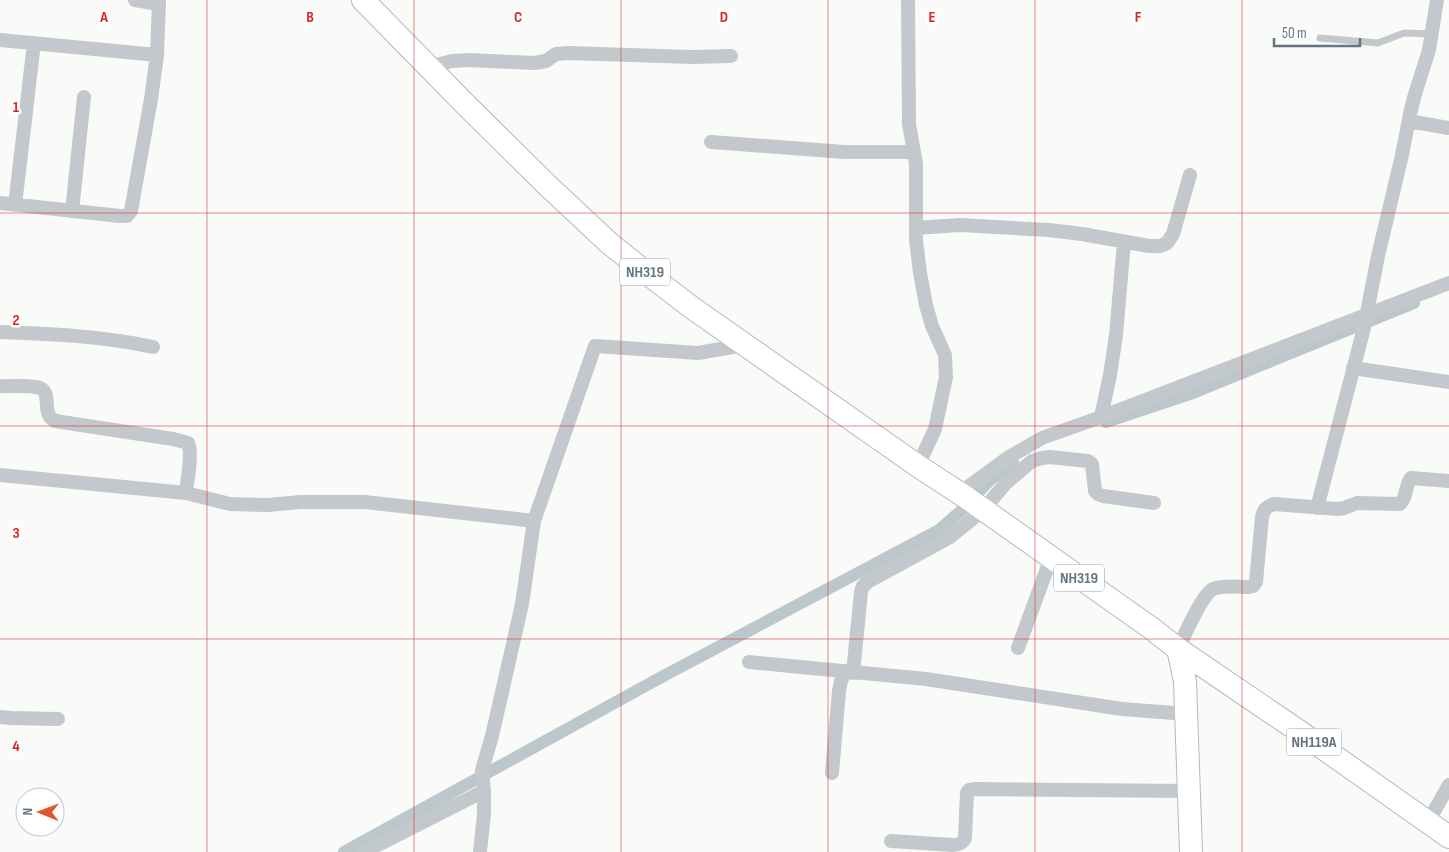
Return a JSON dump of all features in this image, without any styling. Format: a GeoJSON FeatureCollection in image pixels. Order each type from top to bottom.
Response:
{"type":"FeatureCollection","features":[{"type":"Feature","properties":{"kind":"highway","name":"NH319"},"geometry":{"type":"LineString","coordinates":[[369,2],[465,104],[609,243],[676,295],[744,344],[972,502],[1178,649]]}},
{"type":"Feature","properties":{"kind":"highway"},"geometry":{"type":"LineString","coordinates":[[1178,649],[1186,681],[1191,852]]}},
{"type":"Feature","properties":{"kind":"highway","name":"NH119A"},"geometry":{"type":"LineString","coordinates":[[1178,649],[1449,837]]}},
{"type":"Feature","properties":{"kind":"street"},"geometry":{"type":"LineString","coordinates":[[0,203],[120,216],[127,216],[131,211],[157,55],[159,2],[135,0]]}},
{"type":"Feature","properties":{"kind":"street"},"geometry":{"type":"LineString","coordinates":[[908,0],[909,124],[916,164],[916,240],[923,289],[932,326],[944,356],[946,377],[935,429],[918,466]]}},
{"type":"Feature","properties":{"kind":"street"},"geometry":{"type":"LineString","coordinates":[[1317,508],[1365,321],[1408,121],[1430,50],[1437,0]]}},
{"type":"Feature","properties":{"kind":"street"},"geometry":{"type":"LineString","coordinates":[[0,40],[157,55]]}},
{"type":"Feature","properties":{"kind":"street"},"geometry":{"type":"LineString","coordinates":[[15,205],[34,43]]}},
{"type":"Feature","properties":{"kind":"street"},"geometry":{"type":"LineString","coordinates":[[429,67],[452,61],[469,60],[534,63],[546,61],[556,54],[568,53],[692,57],[731,56]]}},
{"type":"Feature","properties":{"kind":"street"},"geometry":{"type":"LineString","coordinates":[[72,211],[84,98]]}},
{"type":"Feature","properties":{"kind":"street"},"geometry":{"type":"LineString","coordinates":[[1408,121],[1449,128]]}},
{"type":"Feature","properties":{"kind":"street"},"geometry":{"type":"LineString","coordinates":[[711,142],[844,152],[914,152]]}},
{"type":"Feature","properties":{"kind":"street"},"geometry":{"type":"LineString","coordinates":[[916,228],[960,224],[1011,227],[1082,234],[1149,246],[1160,246],[1167,244],[1173,234],[1190,174]]}},
{"type":"Feature","properties":{"kind":"street"},"geometry":{"type":"LineString","coordinates":[[1101,418],[1116,335],[1124,242]]}},
{"type":"Feature","properties":{"kind":"street"},"geometry":{"type":"LineString","coordinates":[[832,773],[840,681],[849,672],[863,586],[868,581],[950,537],[972,502],[1010,457],[1042,438],[1365,321],[1447,287]]}},
{"type":"Feature","properties":{"kind":"street"},"geometry":{"type":"LineString","coordinates":[[0,332],[75,335],[126,341],[153,347]]}},
{"type":"Feature","properties":{"kind":"street"},"geometry":{"type":"LineString","coordinates":[[480,852],[484,814],[483,782],[522,604],[534,521],[595,346],[698,353],[744,344]]}},
{"type":"Feature","properties":{"kind":"street"},"geometry":{"type":"LineString","coordinates":[[1353,368],[1449,382]]}},
{"type":"Feature","properties":{"kind":"street"},"geometry":{"type":"LineString","coordinates":[[0,386],[36,387],[42,389],[46,394],[50,418],[55,421],[173,439],[188,444],[190,454],[186,493]]}},
{"type":"Feature","properties":{"kind":"street"},"geometry":{"type":"LineString","coordinates":[[972,502],[1006,483],[1032,461],[1050,457],[1088,461],[1092,464],[1098,494],[1154,502]]}},
{"type":"Feature","properties":{"kind":"street"},"geometry":{"type":"LineString","coordinates":[[0,476],[186,493],[230,504],[365,502],[534,521]]}},
{"type":"Feature","properties":{"kind":"street"},"geometry":{"type":"LineString","coordinates":[[1178,649],[1205,596],[1212,589],[1248,588],[1256,582],[1262,517],[1268,506],[1274,504],[1342,509],[1357,503],[1400,504],[1403,501],[1408,482],[1411,478],[1449,481]]}},
{"type":"Feature","properties":{"kind":"street"},"geometry":{"type":"LineString","coordinates":[[1018,648],[1051,558]]}},
{"type":"Feature","properties":{"kind":"street"},"geometry":{"type":"LineString","coordinates":[[748,662],[926,679],[1122,709],[1187,714]]}},
{"type":"Feature","properties":{"kind":"street"},"geometry":{"type":"LineString","coordinates":[[0,717],[58,719]]}},
{"type":"Feature","properties":{"kind":"street"},"geometry":{"type":"LineString","coordinates":[[364,852],[483,782]]}},
{"type":"Feature","properties":{"kind":"street"},"geometry":{"type":"LineString","coordinates":[[1428,822],[1449,785]]}},
{"type":"Feature","properties":{"kind":"street"},"geometry":{"type":"LineString","coordinates":[[891,841],[952,845],[958,845],[963,842],[965,838],[967,793],[969,790],[1190,791]]}},
{"type":"Feature","properties":{"kind":"lane"},"geometry":{"type":"LineString","coordinates":[[1320,38],[1378,43],[1404,33],[1433,34]]}},
{"type":"Feature","properties":{"kind":"waterway"},"geometry":{"type":"LineString","coordinates":[[1106,422],[1193,393],[1414,303]]}},
{"type":"Feature","properties":{"kind":"waterway"},"geometry":{"type":"LineString","coordinates":[[344,852],[656,680],[939,530],[962,510],[989,481],[1013,462]]}}]}
